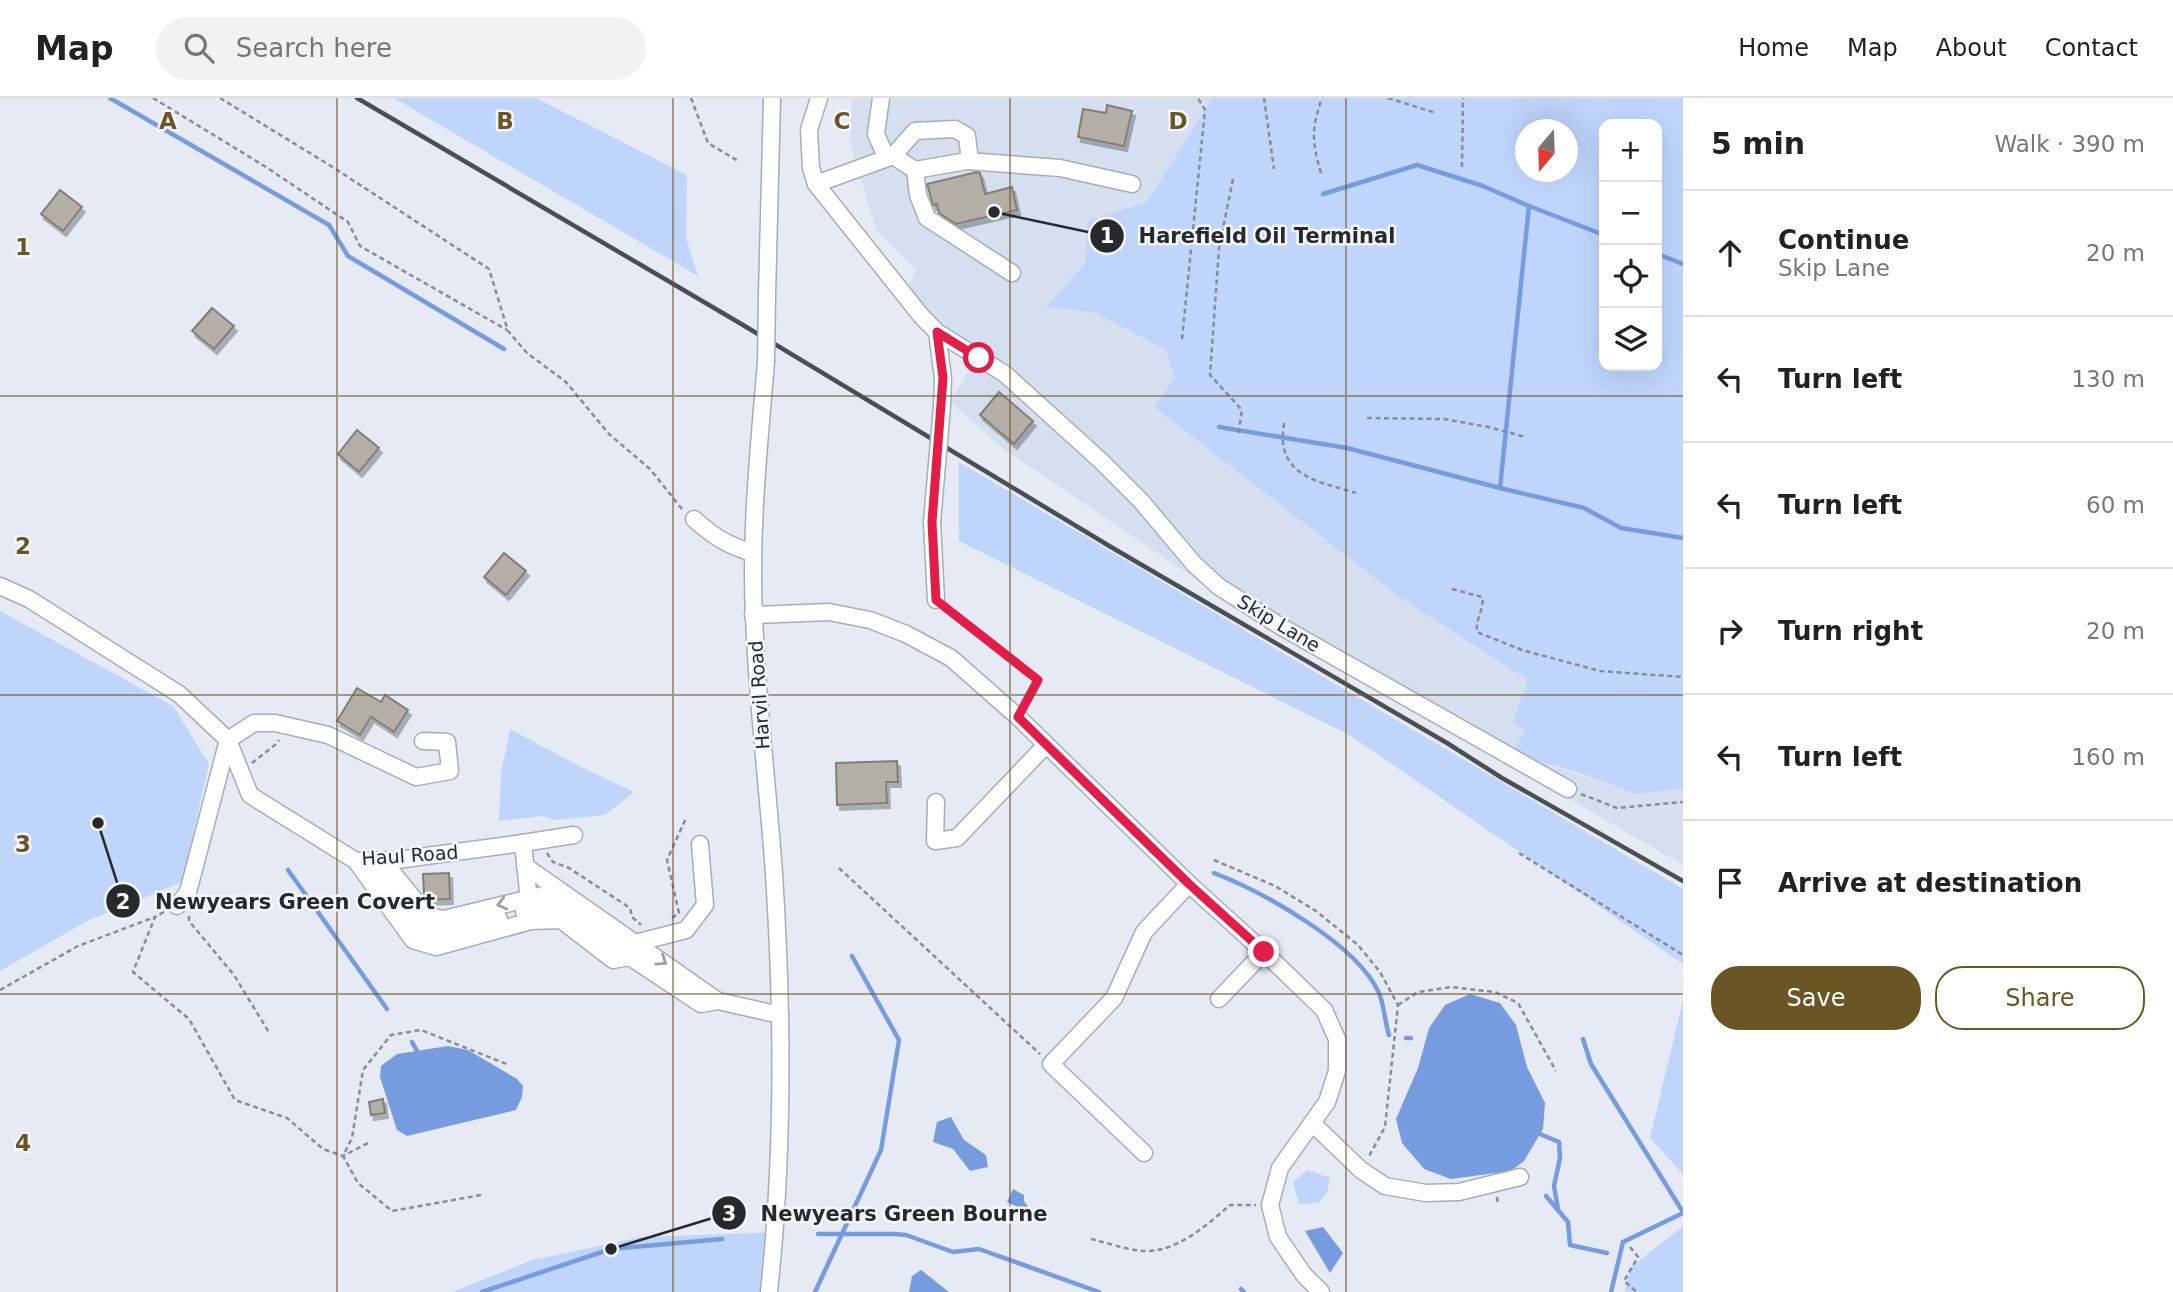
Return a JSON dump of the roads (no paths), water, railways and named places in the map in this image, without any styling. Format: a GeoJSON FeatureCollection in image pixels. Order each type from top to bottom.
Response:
{"type":"FeatureCollection","features":[{"type":"Feature","properties":{"kind":"street","name":"Harvil Road"},"geometry":{"type":"LineString","coordinates":[[769,1292],[777,1212],[782,1078],[770,829],[754,615],[753,553],[766,362],[772,98]]}},
{"type":"Feature","properties":{"kind":"street"},"geometry":{"type":"LineString","coordinates":[[819,98],[809,130],[811,168],[816,184],[889,156],[915,131],[955,129],[967,136],[967,161]]}},
{"type":"Feature","properties":{"kind":"street"},"geometry":{"type":"LineString","coordinates":[[881,98],[876,134],[889,156],[915,170],[967,161],[1060,168],[1132,184]]}},
{"type":"Feature","properties":{"kind":"street"},"geometry":{"type":"LineString","coordinates":[[915,170],[918,195],[927,218],[1012,273]]}},
{"type":"Feature","properties":{"kind":"street","name":"Skip Lane"},"geometry":{"type":"LineString","coordinates":[[816,184],[922,317],[937,332],[1005,374],[1053,417],[1141,501],[1194,564],[1218,586],[1280,626],[1568,789]]}},
{"type":"Feature","properties":{"kind":"street"},"geometry":{"type":"LineString","coordinates":[[936,600],[932,522],[943,406],[942,364],[937,332]]}},
{"type":"Feature","properties":{"kind":"street"},"geometry":{"type":"LineString","coordinates":[[694,519],[727,545],[753,553]]}},
{"type":"Feature","properties":{"kind":"street","name":"Haul Road"},"geometry":{"type":"LineString","coordinates":[[0,586],[29,598],[179,694],[228,740],[250,795],[369,861],[574,835]]}},
{"type":"Feature","properties":{"kind":"street"},"geometry":{"type":"LineString","coordinates":[[754,615],[829,612],[870,620],[906,634],[951,659],[1018,717],[1189,884],[1324,1010],[1337,1039],[1337,1071],[1327,1102],[1280,1167],[1270,1205],[1278,1237],[1304,1275],[1321,1292]]}},
{"type":"Feature","properties":{"kind":"street"},"geometry":{"type":"LineString","coordinates":[[177,906],[188,892],[228,740],[254,723],[275,723],[328,735],[416,777],[450,771],[447,742],[423,741]]}},
{"type":"Feature","properties":{"kind":"street"},"geometry":{"type":"LineString","coordinates":[[936,802],[935,841],[957,838],[1045,746]]}},
{"type":"Feature","properties":{"kind":"street"},"geometry":{"type":"LineString","coordinates":[[523,843],[529,910]]}},
{"type":"Feature","properties":{"kind":"street"},"geometry":{"type":"LineString","coordinates":[[369,861],[413,940],[436,947],[529,910],[561,920],[613,960],[686,930],[705,905],[701,844]]}},
{"type":"Feature","properties":{"kind":"street"},"geometry":{"type":"LineString","coordinates":[[369,861],[428,916],[444,919],[566,907],[633,950]]}},
{"type":"Feature","properties":{"kind":"street"},"geometry":{"type":"LineString","coordinates":[[525,866],[701,1004],[718,1001],[780,1015]]}},
{"type":"Feature","properties":{"kind":"street"},"geometry":{"type":"LineString","coordinates":[[1144,1153],[1051,1064],[1114,998],[1144,932],[1189,884]]}},
{"type":"Feature","properties":{"kind":"street"},"geometry":{"type":"LineString","coordinates":[[1219,999],[1264,952]]}},
{"type":"Feature","properties":{"kind":"street"},"geometry":{"type":"LineString","coordinates":[[1312,1123],[1361,1170],[1385,1186],[1426,1193],[1458,1192],[1520,1177]]}},
{"type":"Feature","properties":{"kind":"water"},"geometry":{"type":"Polygon","coordinates":[[[1470,994],[1500,1003],[1516,1025],[1527,1067],[1545,1103],[1543,1129],[1524,1161],[1511,1171],[1451,1179],[1424,1169],[1402,1143],[1396,1119],[1418,1068],[1429,1028],[1445,1005],[1470,994]]]}},
{"type":"Feature","properties":{"kind":"water"},"geometry":{"type":"Polygon","coordinates":[[[448,1046],[468,1050],[517,1079],[523,1086],[522,1097],[516,1110],[407,1136],[397,1130],[380,1077],[381,1066],[397,1054],[448,1046]]]}},
{"type":"Feature","properties":{"kind":"water"},"geometry":{"type":"Polygon","coordinates":[[[951,1117],[964,1140],[986,1155],[988,1167],[970,1171],[953,1149],[933,1142],[937,1122],[951,1117]]]}},
{"type":"Feature","properties":{"kind":"water"},"geometry":{"type":"Polygon","coordinates":[[[1013,1189],[1024,1195],[1024,1201],[1033,1214],[1007,1202],[1013,1189]]]}},
{"type":"Feature","properties":{"kind":"water"},"geometry":{"type":"Polygon","coordinates":[[[1323,1227],[1343,1253],[1330,1273],[1305,1231],[1323,1227]]]}},
{"type":"Feature","properties":{"kind":"water"},"geometry":{"type":"Polygon","coordinates":[[[921,1270],[949,1292],[909,1292],[912,1276],[921,1270]]]}},
{"type":"Feature","properties":{"kind":"waterway"},"geometry":{"type":"LineString","coordinates":[[110,98],[329,225],[348,256],[504,349]]}},
{"type":"Feature","properties":{"kind":"waterway"},"geometry":{"type":"LineString","coordinates":[[1323,194],[1417,165],[1483,186],[1529,206]]}},
{"type":"Feature","properties":{"kind":"waterway"},"geometry":{"type":"LineString","coordinates":[[1599,233],[1529,206],[1500,488],[1584,508],[1621,528],[1683,538]]}},
{"type":"Feature","properties":{"kind":"waterway"},"geometry":{"type":"LineString","coordinates":[[1662,256],[1683,264]]}},
{"type":"Feature","properties":{"kind":"waterway"},"geometry":{"type":"LineString","coordinates":[[1219,427],[1347,448],[1500,488]]}},
{"type":"Feature","properties":{"kind":"waterway"},"geometry":{"type":"LineString","coordinates":[[288,870],[387,1009]]}},
{"type":"Feature","properties":{"kind":"waterway"},"geometry":{"type":"LineString","coordinates":[[1214,873],[1282,906],[1351,956],[1379,993],[1389,1035]]}},
{"type":"Feature","properties":{"kind":"waterway"},"geometry":{"type":"LineString","coordinates":[[815,1292],[881,1150],[899,1040],[852,956]]}},
{"type":"Feature","properties":{"kind":"waterway"},"geometry":{"type":"LineString","coordinates":[[1406,1038],[1411,1038]]}},
{"type":"Feature","properties":{"kind":"waterway"},"geometry":{"type":"LineString","coordinates":[[1583,1039],[1591,1064],[1683,1212]]}},
{"type":"Feature","properties":{"kind":"waterway"},"geometry":{"type":"LineString","coordinates":[[412,1042],[417,1051]]}},
{"type":"Feature","properties":{"kind":"waterway"},"geometry":{"type":"LineString","coordinates":[[1540,1134],[1559,1142],[1560,1158],[1554,1186],[1558,1209]]}},
{"type":"Feature","properties":{"kind":"waterway"},"geometry":{"type":"LineString","coordinates":[[1546,1196],[1568,1222],[1570,1245],[1607,1253]]}},
{"type":"Feature","properties":{"kind":"waterway"},"geometry":{"type":"LineString","coordinates":[[1611,1292],[1623,1242],[1683,1213]]}},
{"type":"Feature","properties":{"kind":"waterway"},"geometry":{"type":"LineString","coordinates":[[818,1234],[906,1235],[953,1252],[979,1249],[1099,1292]]}},
{"type":"Feature","properties":{"kind":"waterway"},"geometry":{"type":"LineString","coordinates":[[482,1292],[611,1249],[722,1239]]}},
{"type":"Feature","properties":{"kind":"waterway"},"geometry":{"type":"LineString","coordinates":[[1241,1289],[1244,1292]]}},
{"type":"Feature","properties":{"kind":"railway"},"geometry":{"type":"LineString","coordinates":[[357,98],[1502,778],[1683,881]]}},
{"type":"Feature","properties":{"kind":"place","name":"Harefield Oil Terminal"},"geometry":{"type":"Point","coordinates":[994,212]}},
{"type":"Feature","properties":{"kind":"place","name":"Newyears Green Covert"},"geometry":{"type":"Point","coordinates":[98,823]}},
{"type":"Feature","properties":{"kind":"place","name":"Newyears Green Bourne"},"geometry":{"type":"Point","coordinates":[611,1249]}}]}
